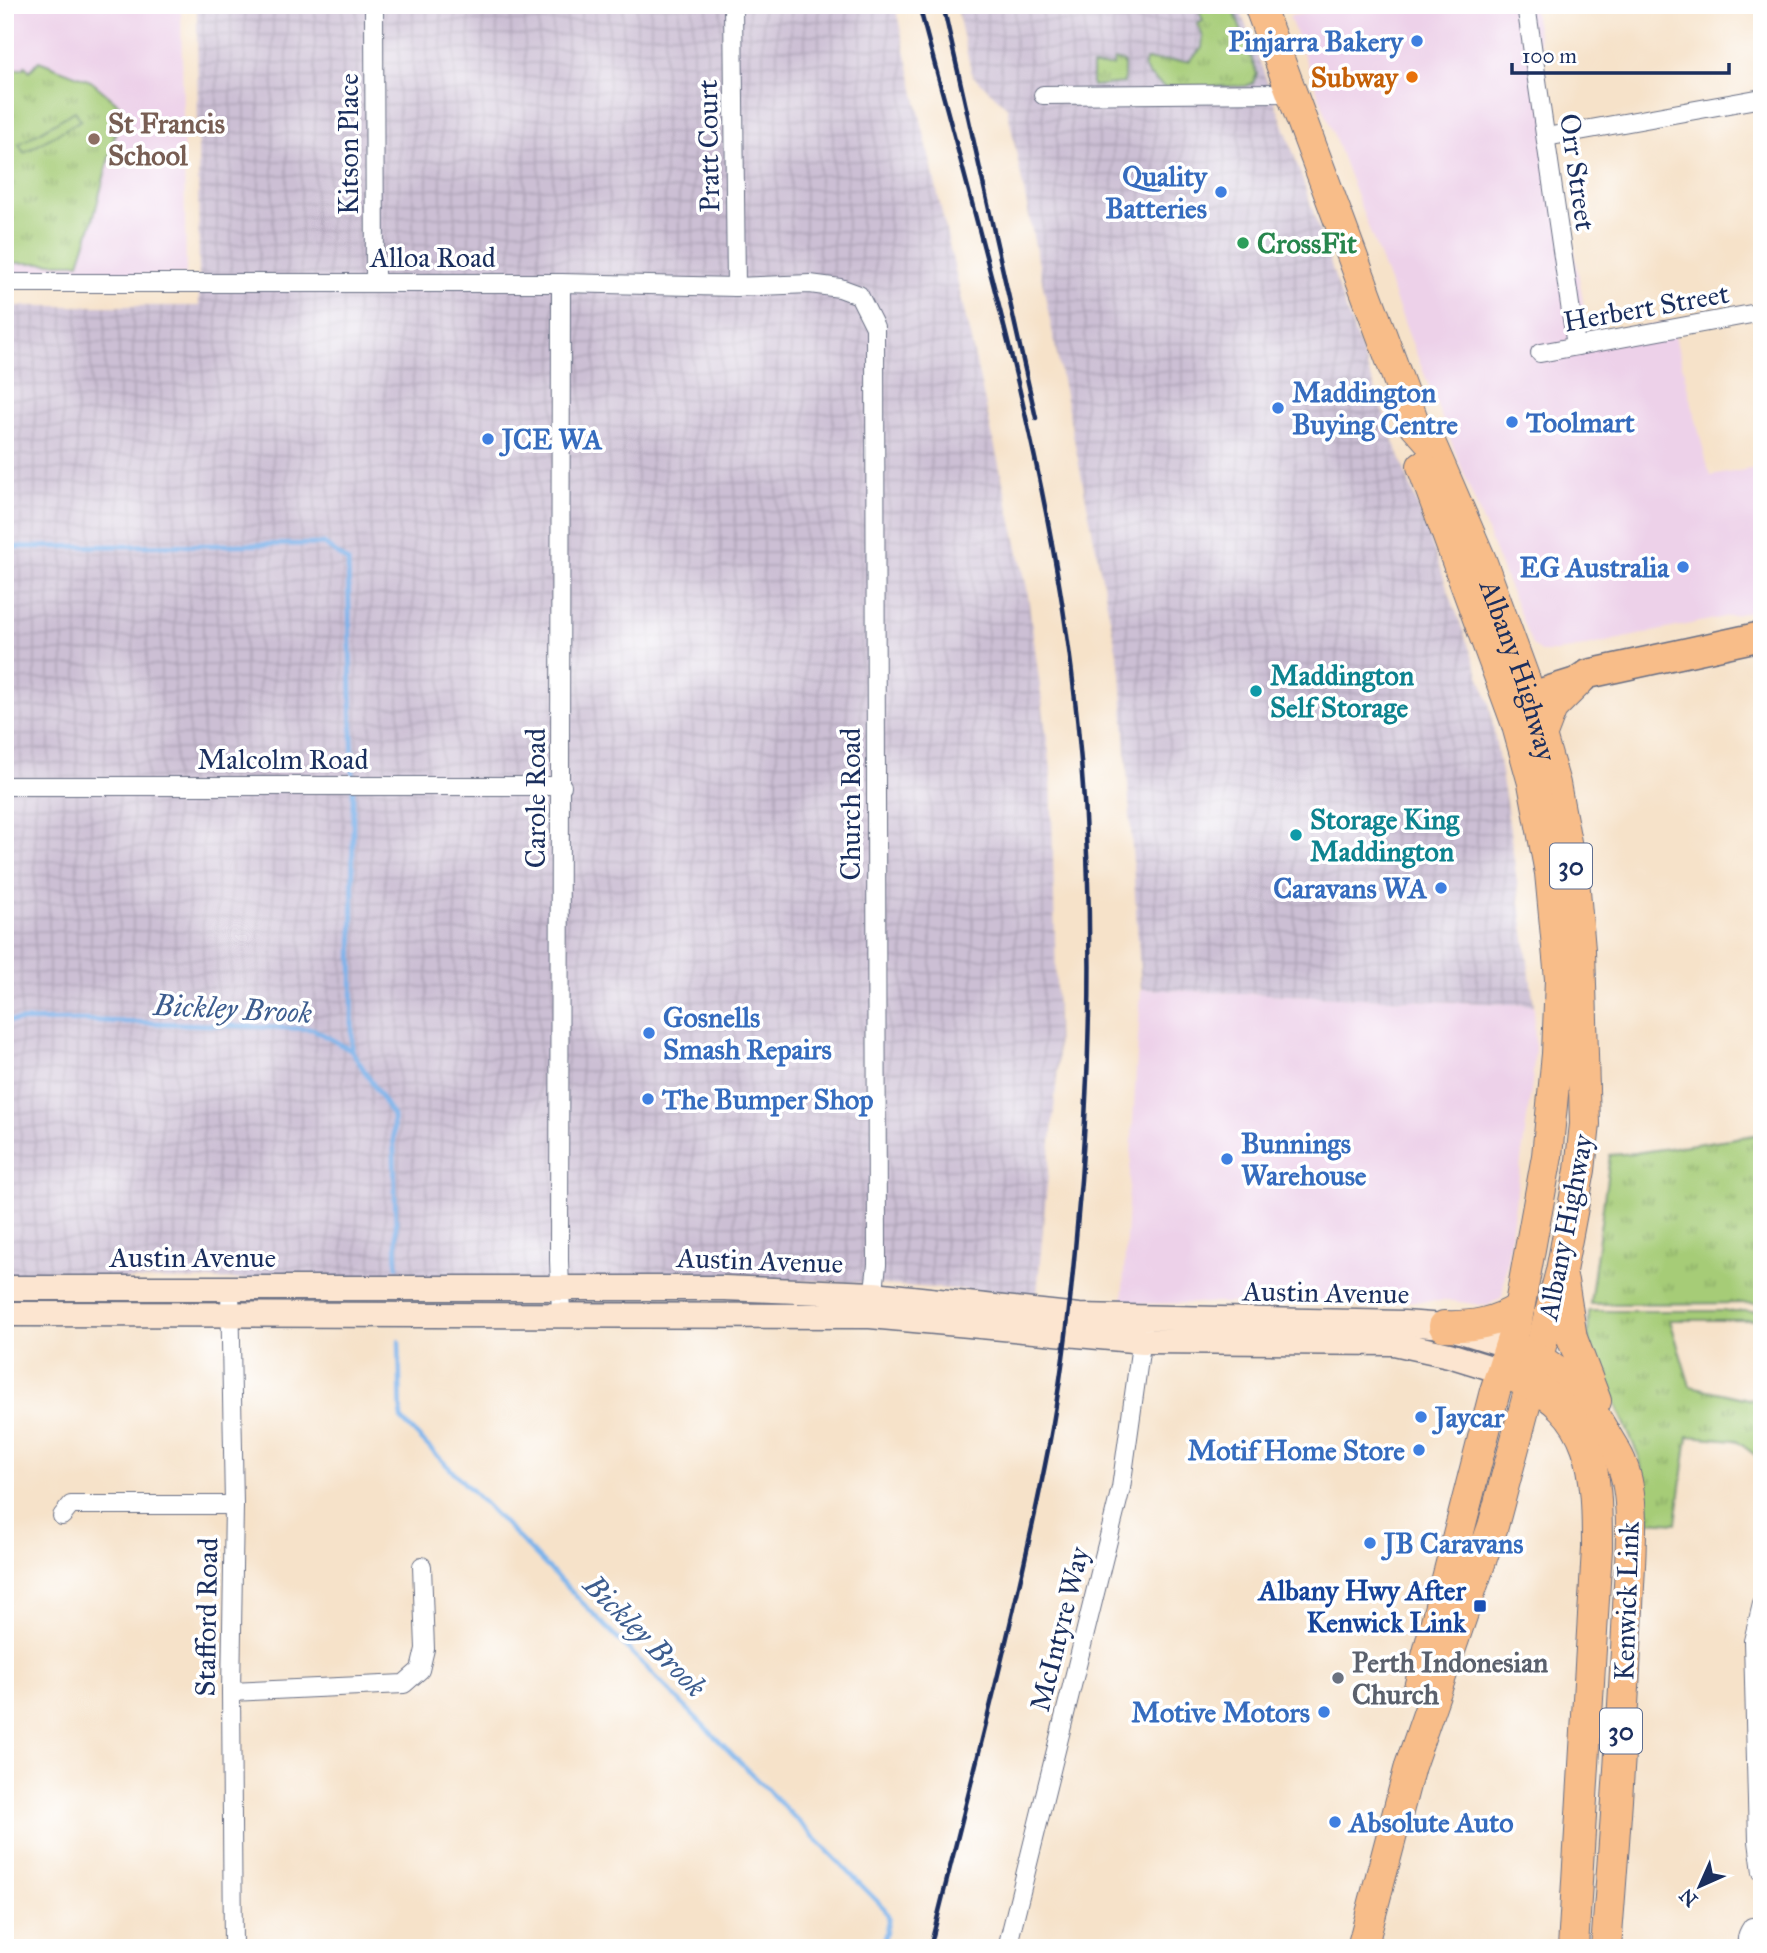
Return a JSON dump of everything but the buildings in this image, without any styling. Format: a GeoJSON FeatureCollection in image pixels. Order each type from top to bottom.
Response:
{"type":"FeatureCollection","features":[{"type":"Feature","properties":{"kind":"highway","name":"Albany Highway"},"geometry":{"type":"LineString","coordinates":[[1259,5],[1415,425],[1415,447],[1517,692],[1542,734],[1555,783],[1575,890],[1580,950],[1585,1124],[1560,1271],[1493,1526],[1410,1766],[1358,1947]]}},
{"type":"Feature","properties":{"kind":"highway"},"geometry":{"type":"LineString","coordinates":[[1542,734],[1552,708],[1583,678]]}},
{"type":"Feature","properties":{"kind":"highway","name":"Albany Highway"},"geometry":{"type":"LineString","coordinates":[[1358,1947],[1519,1308],[1547,1156],[1557,1054],[1560,979],[1550,873],[1517,692]]}},
{"type":"Feature","properties":{"kind":"highway","name":"30"},"geometry":{"type":"LineString","coordinates":[[1560,1271],[1572,1338],[1609,1468]]}},
{"type":"Feature","properties":{"kind":"highway"},"geometry":{"type":"LineString","coordinates":[[1444,1326],[1467,1327],[1481,1324],[1500,1319],[1519,1308]]}},
{"type":"Feature","properties":{"kind":"highway","name":"Kenwick Link"},"geometry":{"type":"LineString","coordinates":[[1505,1359],[1535,1371],[1560,1373],[1590,1408],[1609,1468],[1628,1490],[1629,1585],[1606,1948]]}},
{"type":"Feature","properties":{"kind":"highway"},"geometry":{"type":"LineString","coordinates":[[1517,1437],[1537,1426],[1549,1425],[1562,1429],[1579,1447],[1609,1468]]}},
{"type":"Feature","properties":{"kind":"highway","name":"Kenwick Link"},"geometry":{"type":"LineString","coordinates":[[1573,1948],[1597,1549],[1609,1468]]}},
{"type":"Feature","properties":{"kind":"main road"},"geometry":{"type":"LineString","coordinates":[[1517,692],[1762,636]]}},
{"type":"Feature","properties":{"kind":"main road","name":"Austin Avenue"},"geometry":{"type":"LineString","coordinates":[[5,1288],[724,1288],[872,1305],[1143,1330],[1394,1343],[1449,1354],[1505,1359]]}},
{"type":"Feature","properties":{"kind":"main road","name":"Austin Avenue"},"geometry":{"type":"LineString","coordinates":[[5,1314],[561,1314],[872,1305]]}},
{"type":"Feature","properties":{"kind":"main road","name":"Austin Avenue"},"geometry":{"type":"LineString","coordinates":[[1143,1330],[1379,1322],[1444,1326],[1505,1359]]}},
{"type":"Feature","properties":{"kind":"street","name":"Kitson Place"},"geometry":{"type":"LineString","coordinates":[[373,5],[374,283]]}},
{"type":"Feature","properties":{"kind":"street","name":"Pratt Court"},"geometry":{"type":"LineString","coordinates":[[733,5],[736,287]]}},
{"type":"Feature","properties":{"kind":"street","name":"Orr Street"},"geometry":{"type":"LineString","coordinates":[[1526,5],[1576,346]]}},
{"type":"Feature","properties":{"kind":"street"},"geometry":{"type":"LineString","coordinates":[[1043,95],[1291,93]]}},
{"type":"Feature","properties":{"kind":"street"},"geometry":{"type":"LineString","coordinates":[[1546,137],[1762,98]]}},
{"type":"Feature","properties":{"kind":"street","name":"Alloa Road"},"geometry":{"type":"LineString","coordinates":[[5,283],[561,283],[736,287],[810,284],[840,288],[859,295]]}},
{"type":"Feature","properties":{"kind":"street","name":"Carole Road"},"geometry":{"type":"LineString","coordinates":[[561,283],[561,1314]]}},
{"type":"Feature","properties":{"kind":"street","name":"Church Road"},"geometry":{"type":"LineString","coordinates":[[859,295],[875,327],[877,1265],[872,1305]]}},
{"type":"Feature","properties":{"kind":"street","name":"Herbert Street"},"geometry":{"type":"LineString","coordinates":[[1540,353],[1762,312]]}},
{"type":"Feature","properties":{"kind":"street","name":"Malcolm Road"},"geometry":{"type":"LineString","coordinates":[[5,786],[562,786]]}},
{"type":"Feature","properties":{"kind":"street","name":"Stafford Road"},"geometry":{"type":"LineString","coordinates":[[230,1287],[234,1505],[231,1692],[233,1948]]}},
{"type":"Feature","properties":{"kind":"street","name":"McIntyre Way"},"geometry":{"type":"LineString","coordinates":[[1007,1948],[1121,1488],[1143,1330]]}},
{"type":"Feature","properties":{"kind":"street"},"geometry":{"type":"LineString","coordinates":[[62,1516],[72,1505],[234,1505]]}},
{"type":"Feature","properties":{"kind":"street"},"geometry":{"type":"LineString","coordinates":[[231,1692],[404,1684],[420,1670],[425,1649],[422,1566]]}},
{"type":"Feature","properties":{"kind":"street"},"geometry":{"type":"LineString","coordinates":[[1762,1604],[1753,1641],[1758,1841],[1762,1872]]}},
{"type":"Feature","properties":{"kind":"street"},"geometry":{"type":"LineString","coordinates":[[1751,1948],[1746,1939],[1748,1932],[1760,1922]]}},
{"type":"Feature","properties":{"kind":"shaded area","name":"St Francis School"},"geometry":{"type":"Polygon","coordinates":[[[5,5],[181,5],[186,275],[5,273],[5,5]]]}},
{"type":"Feature","properties":{"kind":"shaded area"},"geometry":{"type":"Polygon","coordinates":[[[197,5],[895,5],[1027,588],[1051,769],[1058,1066],[1037,1294],[816,1281],[5,1279],[5,306],[199,306],[197,5]]]}},
{"type":"Feature","properties":{"kind":"shaded area"},"geometry":{"type":"Polygon","coordinates":[[[956,5],[1238,5],[1287,134],[1343,301],[1489,702],[1506,802],[1534,1005],[1141,989],[1121,673],[1007,107],[972,75],[956,5]]]}},
{"type":"Feature","properties":{"kind":"shaded area"},"geometry":{"type":"Polygon","coordinates":[[[1360,5],[1533,5],[1589,338],[1671,321],[1710,476],[1762,467],[1762,609],[1558,652],[1540,652],[1532,645],[1410,338],[1289,16],[1360,5]]]}},
{"type":"Feature","properties":{"kind":"shaded area"},"geometry":{"type":"Polygon","coordinates":[[[1141,989],[1534,1005],[1535,1048],[1532,1083],[1502,1297],[1487,1306],[1453,1301],[1122,1304],[1141,989]]]}},
{"type":"Feature","properties":{"kind":"green space"},"geometry":{"type":"Polygon","coordinates":[[[1197,5],[1232,5],[1257,74],[1253,83],[1245,86],[1164,87],[1149,75],[1144,67],[1146,60],[1189,61],[1202,48],[1203,36],[1197,24],[1203,21],[1197,5]]]}},
{"type":"Feature","properties":{"kind":"green space"},"geometry":{"type":"Polygon","coordinates":[[[1114,60],[1124,62],[1124,83],[1092,86],[1092,66],[1113,66],[1114,60]]]}},
{"type":"Feature","properties":{"kind":"green space"},"geometry":{"type":"Polygon","coordinates":[[[39,61],[91,81],[122,107],[79,263],[8,263],[7,69],[23,69],[25,66],[30,71],[39,61]]]}},
{"type":"Feature","properties":{"kind":"green space"},"geometry":{"type":"Polygon","coordinates":[[[75,111],[81,120],[24,153],[19,144],[75,111]]]}},
{"type":"Feature","properties":{"kind":"green space"},"geometry":{"type":"Polygon","coordinates":[[[1762,1134],[1762,1303],[1590,1304],[1610,1155],[1762,1134]]]}},
{"type":"Feature","properties":{"kind":"green space"},"geometry":{"type":"Polygon","coordinates":[[[1589,1311],[1762,1311],[1762,1320],[1670,1320],[1690,1386],[1762,1402],[1762,1460],[1735,1440],[1688,1436],[1676,1523],[1648,1521],[1639,1457],[1591,1347],[1588,1334],[1589,1311]]]}},
{"type":"Feature","properties":{"kind":"waterway"},"geometry":{"type":"LineString","coordinates":[[5,547],[324,544],[348,562],[353,780]]}},
{"type":"Feature","properties":{"kind":"waterway"},"geometry":{"type":"LineString","coordinates":[[352,1051],[353,789]]}},
{"type":"Feature","properties":{"kind":"waterway","name":"Bickley Brook"},"geometry":{"type":"LineString","coordinates":[[5,1021],[78,1020],[313,1029],[352,1051],[393,1116],[397,1267]]}},
{"type":"Feature","properties":{"kind":"waterway","name":"Bickley Brook"},"geometry":{"type":"LineString","coordinates":[[399,1341],[401,1419],[885,1909],[889,1918],[882,1948]]}},
{"type":"Feature","properties":{"kind":"railway"},"geometry":{"type":"LineString","coordinates":[[919,5],[1007,337],[1027,420],[1060,588],[1080,743],[1089,956],[1089,1026],[1082,1168],[1058,1394],[993,1697],[930,1948]]}},
{"type":"Feature","properties":{"kind":"railway"},"geometry":{"type":"LineString","coordinates":[[943,5],[1036,418]]}},
{"type":"Feature","properties":{"kind":"place","name":"Pinjarra Bakery"},"geometry":{"type":"Point","coordinates":[1417,41]}},
{"type":"Feature","properties":{"kind":"place","name":"Subway"},"geometry":{"type":"Point","coordinates":[1412,77]}},
{"type":"Feature","properties":{"kind":"place","name":"St Francis School"},"geometry":{"type":"Point","coordinates":[94,139]}},
{"type":"Feature","properties":{"kind":"place","name":"Quality Batteries"},"geometry":{"type":"Point","coordinates":[1221,192]}},
{"type":"Feature","properties":{"kind":"place","name":"CrossFit"},"geometry":{"type":"Point","coordinates":[1243,243]}},
{"type":"Feature","properties":{"kind":"place","name":"Maddington Buying Centre"},"geometry":{"type":"Point","coordinates":[1278,408]}},
{"type":"Feature","properties":{"kind":"place","name":"Toolmart"},"geometry":{"type":"Point","coordinates":[1512,422]}},
{"type":"Feature","properties":{"kind":"place","name":"JCE WA"},"geometry":{"type":"Point","coordinates":[488,439]}},
{"type":"Feature","properties":{"kind":"place","name":"EG Australia"},"geometry":{"type":"Point","coordinates":[1683,567]}},
{"type":"Feature","properties":{"kind":"place","name":"Maddington Self Storage"},"geometry":{"type":"Point","coordinates":[1256,691]}},
{"type":"Feature","properties":{"kind":"place","name":"Storage King Maddington"},"geometry":{"type":"Point","coordinates":[1296,835]}},
{"type":"Feature","properties":{"kind":"place","name":"Caravans WA"},"geometry":{"type":"Point","coordinates":[1441,888]}},
{"type":"Feature","properties":{"kind":"place","name":"Gosnells Smash Repairs"},"geometry":{"type":"Point","coordinates":[649,1033]}},
{"type":"Feature","properties":{"kind":"place","name":"The Bumper Shop"},"geometry":{"type":"Point","coordinates":[648,1099]}},
{"type":"Feature","properties":{"kind":"place","name":"Bunnings Warehouse"},"geometry":{"type":"Point","coordinates":[1227,1159]}},
{"type":"Feature","properties":{"kind":"place","name":"Jaycar"},"geometry":{"type":"Point","coordinates":[1421,1417]}},
{"type":"Feature","properties":{"kind":"place","name":"Motif Home Store"},"geometry":{"type":"Point","coordinates":[1419,1450]}},
{"type":"Feature","properties":{"kind":"place","name":"JB Caravans"},"geometry":{"type":"Point","coordinates":[1370,1543]}},
{"type":"Feature","properties":{"kind":"place","name":"Albany Hwy After Kenwick Link"},"geometry":{"type":"Point","coordinates":[1480,1606]}},
{"type":"Feature","properties":{"kind":"place","name":"Perth Indonesian Church"},"geometry":{"type":"Point","coordinates":[1338,1678]}},
{"type":"Feature","properties":{"kind":"place","name":"Motive Motors"},"geometry":{"type":"Point","coordinates":[1324,1712]}},
{"type":"Feature","properties":{"kind":"place","name":"Absolute Auto"},"geometry":{"type":"Point","coordinates":[1335,1822]}}]}
